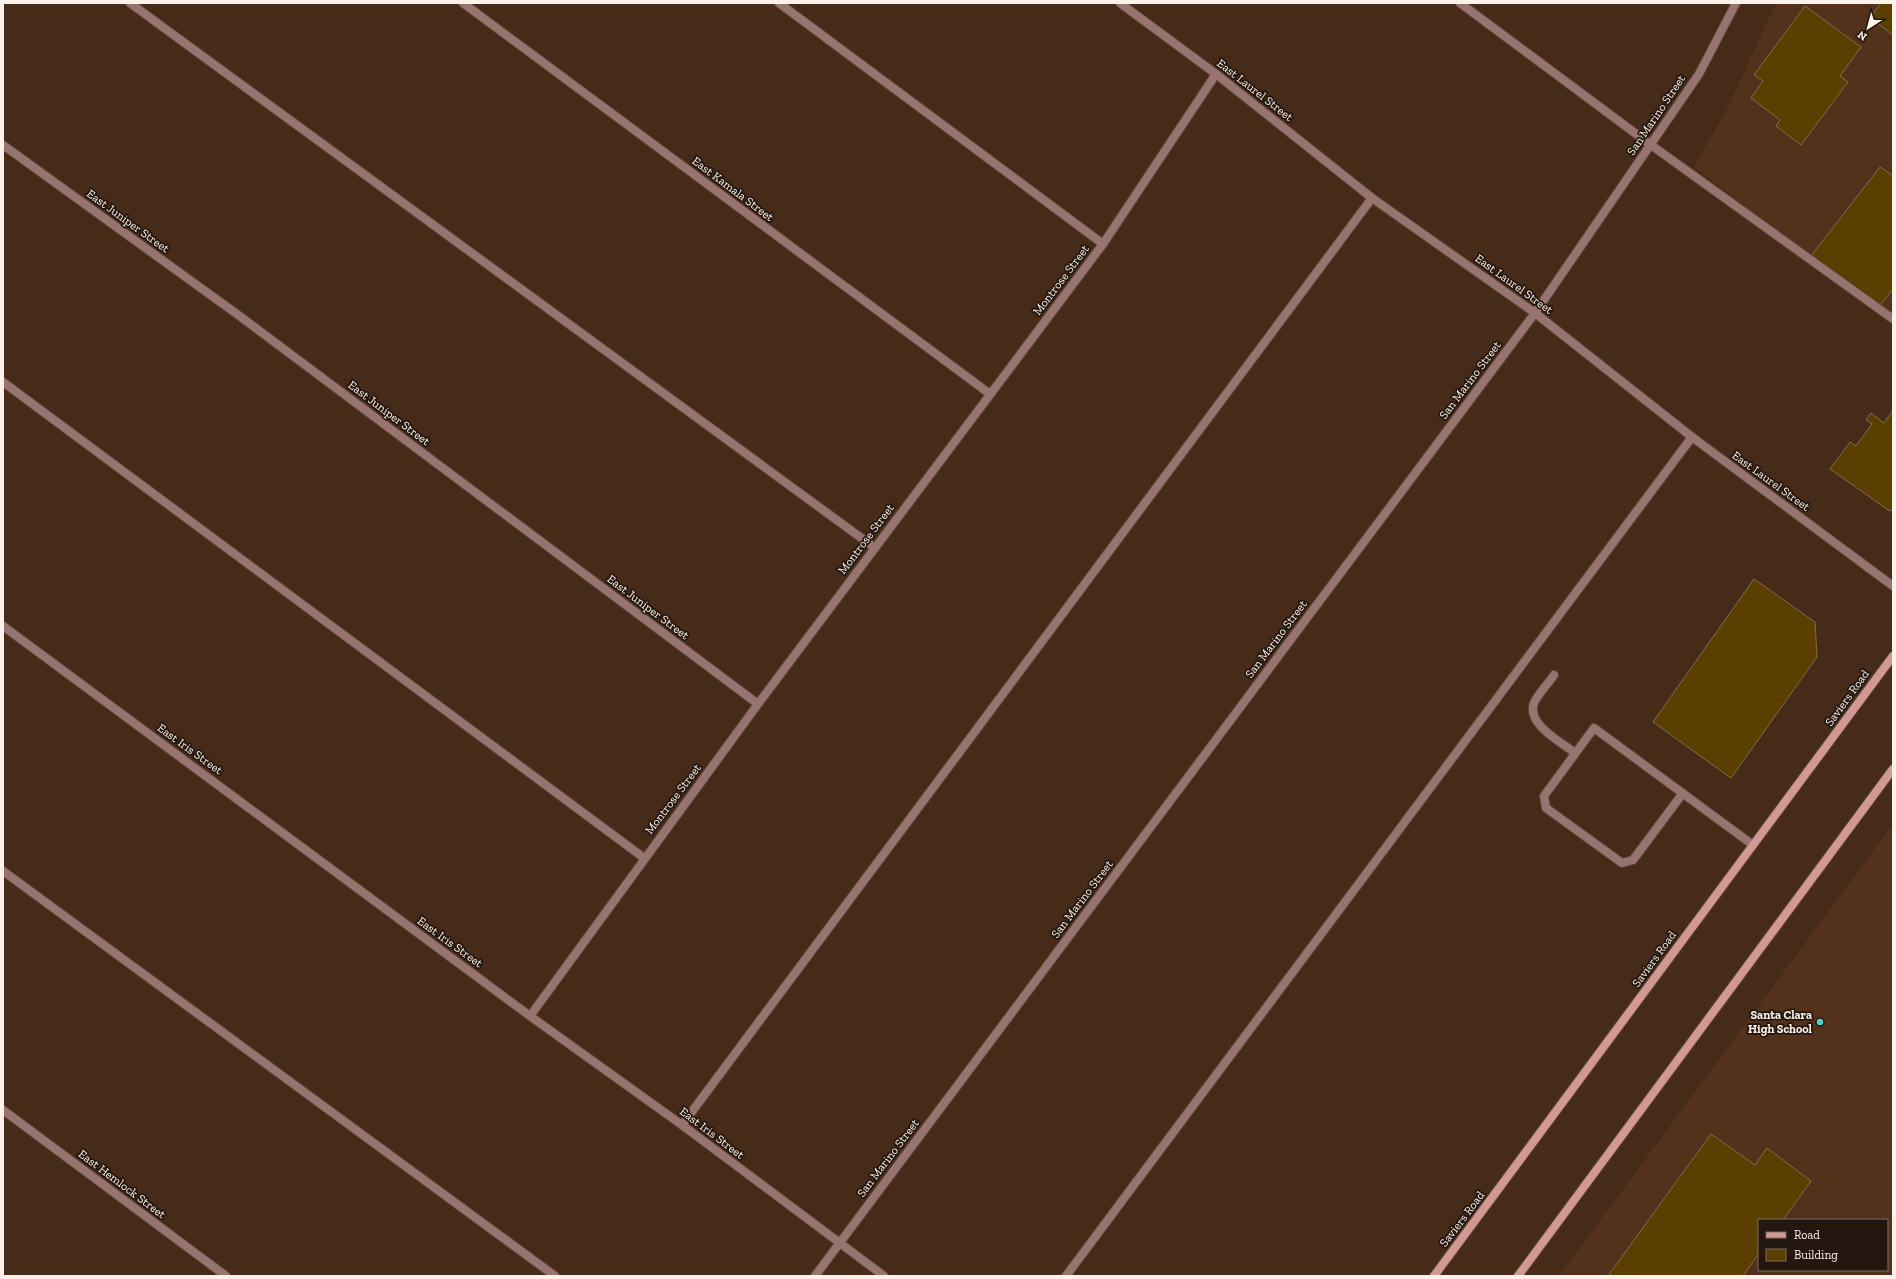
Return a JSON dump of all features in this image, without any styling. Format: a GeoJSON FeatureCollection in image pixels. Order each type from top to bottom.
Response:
{"type":"FeatureCollection","features":[{"type":"Feature","properties":{"kind":"main road","name":"Saviers Road"},"geometry":{"type":"LineString","coordinates":[[1434,1276],[1893,656]]}},
{"type":"Feature","properties":{"kind":"main road"},"geometry":{"type":"LineString","coordinates":[[1518,1276],[1893,770]]}},
{"type":"Feature","properties":{"kind":"street"},"geometry":{"type":"LineString","coordinates":[[130,3],[874,548]]}},
{"type":"Feature","properties":{"kind":"street","name":"East Kamala Street"},"geometry":{"type":"LineString","coordinates":[[463,3],[990,394]]}},
{"type":"Feature","properties":{"kind":"street"},"geometry":{"type":"LineString","coordinates":[[779,3],[1103,244]]}},
{"type":"Feature","properties":{"kind":"street","name":"East Laurel Street"},"geometry":{"type":"LineString","coordinates":[[1120,3],[1216,74],[1372,198],[1535,313],[1692,437],[1893,586]]}},
{"type":"Feature","properties":{"kind":"street"},"geometry":{"type":"LineString","coordinates":[[1460,3],[1651,145],[1893,319]]}},
{"type":"Feature","properties":{"kind":"street","name":"San Marino Street"},"geometry":{"type":"LineString","coordinates":[[815,1276],[1535,313],[1699,74],[1736,3]]}},
{"type":"Feature","properties":{"kind":"street","name":"Montrose Street"},"geometry":{"type":"LineString","coordinates":[[530,1016],[758,704],[1103,244],[1216,74]]}},
{"type":"Feature","properties":{"kind":"street","name":"East Juniper Street"},"geometry":{"type":"LineString","coordinates":[[3,145],[241,317],[758,704]]}},
{"type":"Feature","properties":{"kind":"street"},"geometry":{"type":"LineString","coordinates":[[682,1125],[1372,198]]}},
{"type":"Feature","properties":{"kind":"street"},"geometry":{"type":"LineString","coordinates":[[3,382],[644,858]]}},
{"type":"Feature","properties":{"kind":"street"},"geometry":{"type":"LineString","coordinates":[[1066,1276],[1692,437]]}},
{"type":"Feature","properties":{"kind":"street","name":"East Iris Street"},"geometry":{"type":"LineString","coordinates":[[3,626],[530,1016],[682,1125],[884,1276]]}},
{"type":"Feature","properties":{"kind":"street"},"geometry":{"type":"LineString","coordinates":[[1554,675],[1535,703],[1532,711],[1538,725],[1575,753]]}},
{"type":"Feature","properties":{"kind":"street"},"geometry":{"type":"LineString","coordinates":[[1683,793],[1633,860],[1622,863],[1546,808],[1544,796],[1594,728],[1683,793],[1754,845]]}},
{"type":"Feature","properties":{"kind":"street"},"geometry":{"type":"LineString","coordinates":[[3,871],[555,1276]]}},
{"type":"Feature","properties":{"kind":"street","name":"East Hemlock Street"},"geometry":{"type":"LineString","coordinates":[[3,1110],[226,1276]]}},
{"type":"Feature","properties":{"kind":"shaded area"},"geometry":{"type":"Polygon","coordinates":[[[1776,3],[1893,3],[1893,314],[1811,256],[1694,167],[1727,109],[1776,3]]]}},
{"type":"Feature","properties":{"kind":"shaded area","name":"Santa Clara High School"},"geometry":{"type":"Polygon","coordinates":[[[1893,824],[1893,1276],[1559,1276],[1893,824]]]}},
{"type":"Feature","properties":{"kind":"building"},"geometry":{"type":"Polygon","coordinates":[[[1881,3],[1893,3],[1893,35],[1870,18],[1881,3]]]}},
{"type":"Feature","properties":{"kind":"building"},"geometry":{"type":"Polygon","coordinates":[[[1805,6],[1861,47],[1840,76],[1848,82],[1801,145],[1776,126],[1780,120],[1751,98],[1763,81],[1754,75],[1805,6]]]}},
{"type":"Feature","properties":{"kind":"building"},"geometry":{"type":"Polygon","coordinates":[[[1880,167],[1893,176],[1893,289],[1878,308],[1811,256],[1880,167]]]}},
{"type":"Feature","properties":{"kind":"building"},"geometry":{"type":"Polygon","coordinates":[[[1893,410],[1893,511],[1888,510],[1830,469],[1850,442],[1856,446],[1872,424],[1866,420],[1871,413],[1884,423],[1893,410]]]}},
{"type":"Feature","properties":{"kind":"building"},"geometry":{"type":"Polygon","coordinates":[[[1754,579],[1815,622],[1817,657],[1731,778],[1653,722],[1754,579]]]}},
{"type":"Feature","properties":{"kind":"building"},"geometry":{"type":"Polygon","coordinates":[[[1711,1134],[1755,1165],[1767,1148],[1811,1181],[1784,1219],[1758,1219],[1758,1254],[1743,1276],[1608,1276],[1711,1134]]]}},
{"type":"Feature","properties":{"kind":"place","name":"Santa Clara High School"},"geometry":{"type":"Point","coordinates":[1820,1022]}}]}
